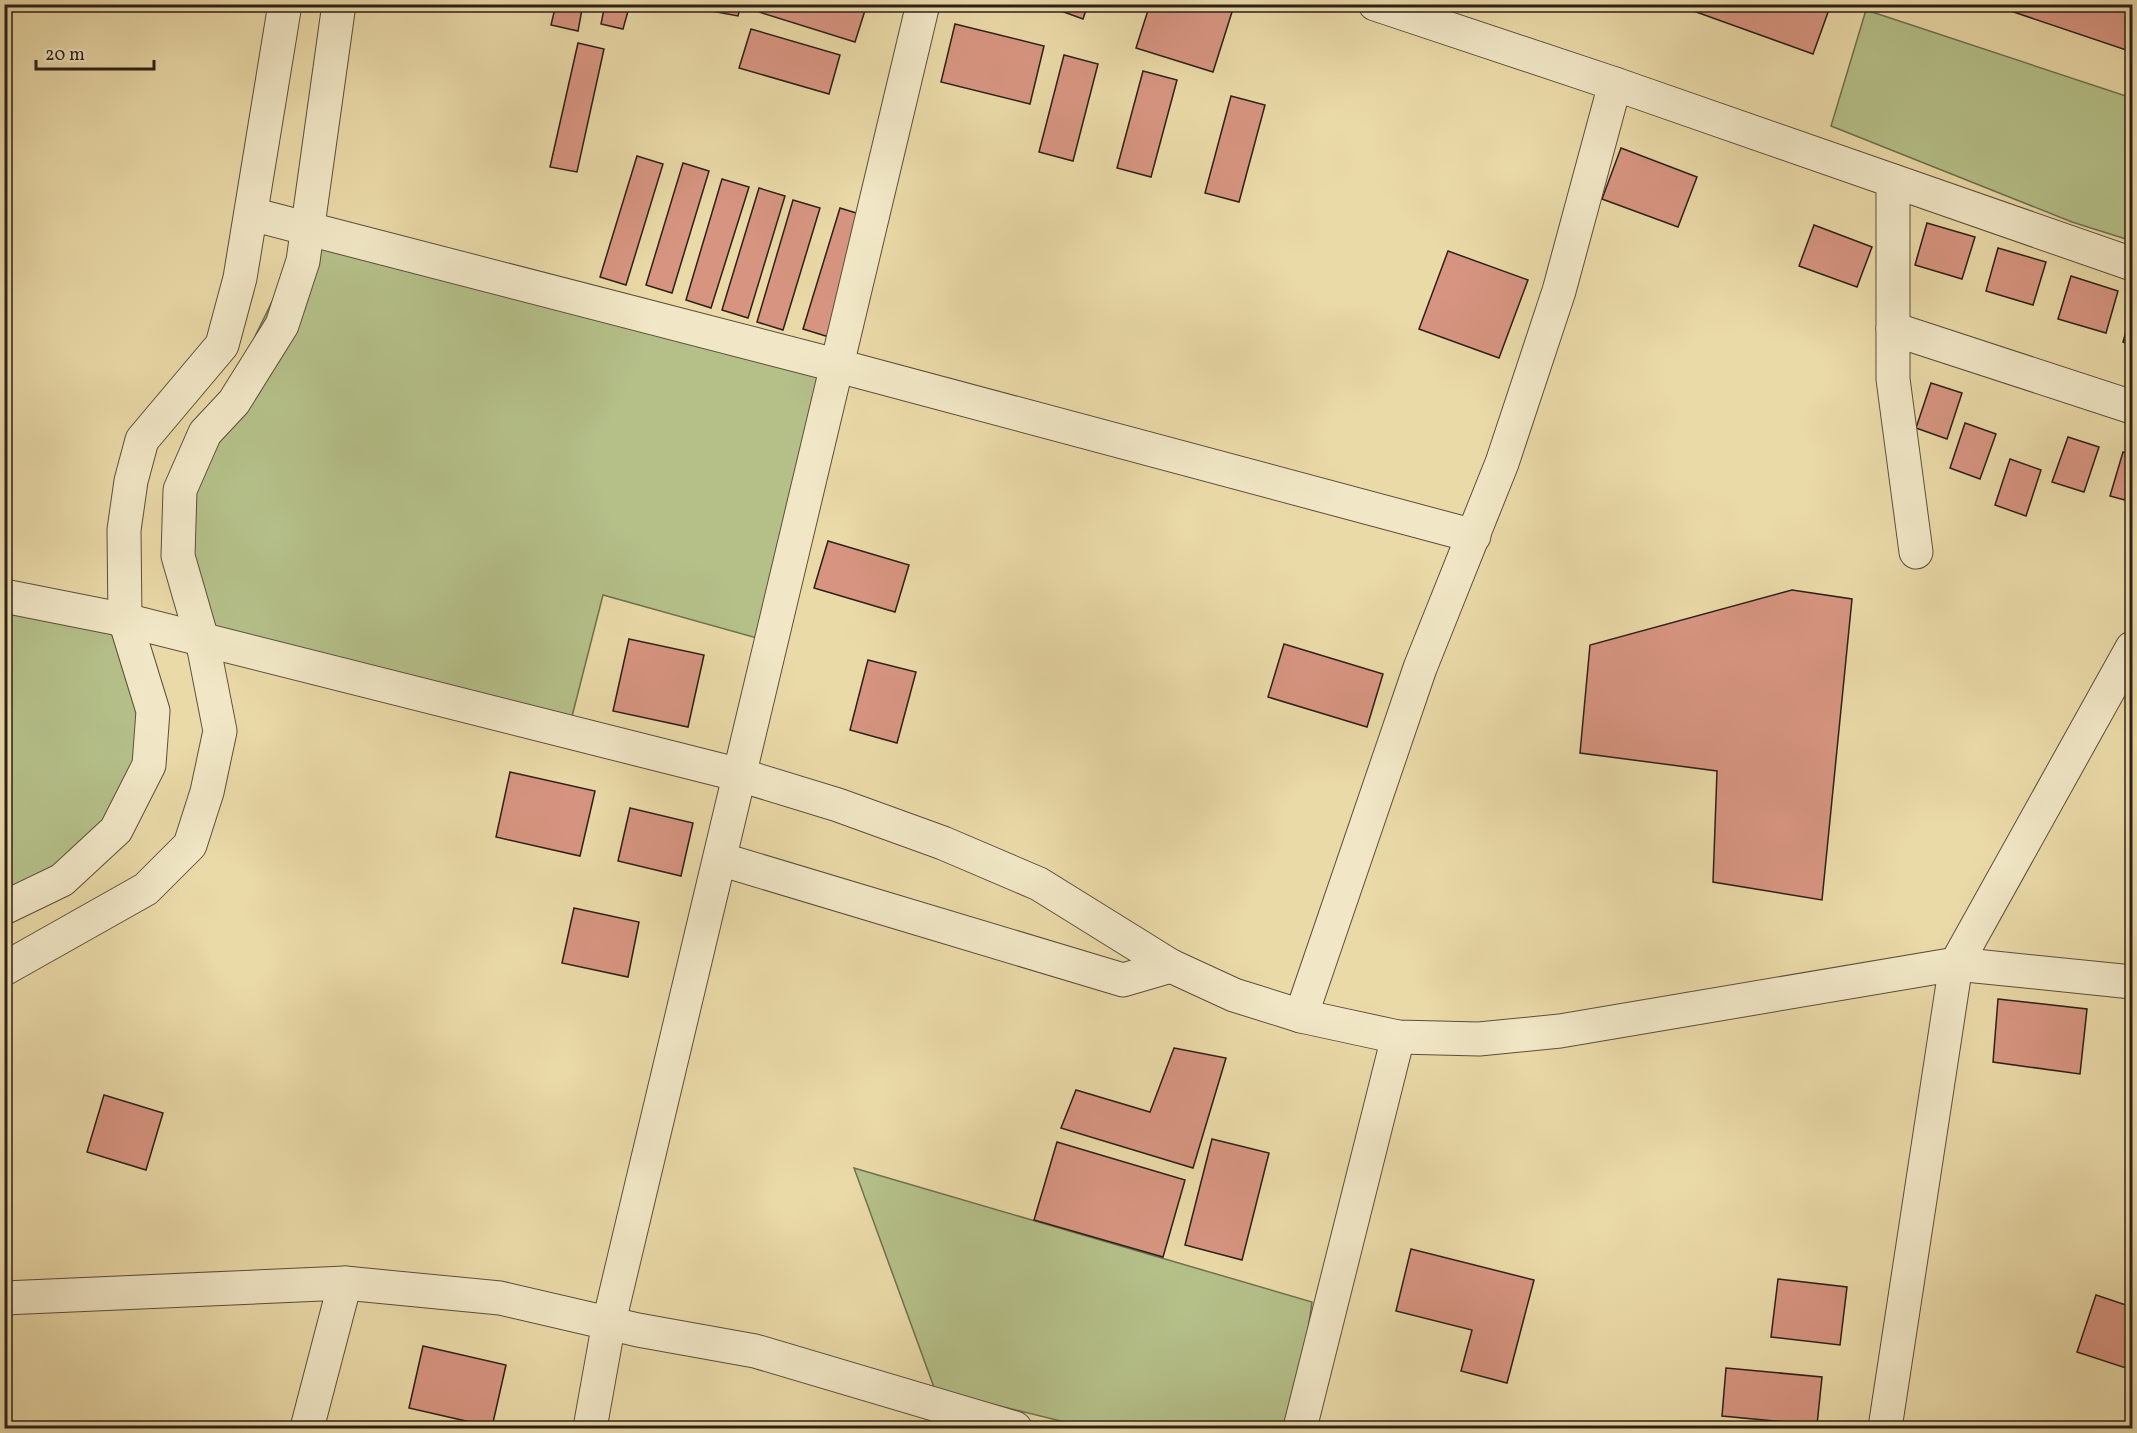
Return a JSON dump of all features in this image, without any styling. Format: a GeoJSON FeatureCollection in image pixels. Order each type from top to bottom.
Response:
{"type":"FeatureCollection","features":[{"type":"Feature","properties":{"kind":"street"},"geometry":{"type":"LineString","coordinates":[[4,908],[62,880],[117,830],[149,765],[153,711],[125,620],[124,530],[131,481],[142,440],[222,345],[240,278],[285,4]]}},
{"type":"Feature","properties":{"kind":"street"},"geometry":{"type":"LineString","coordinates":[[4,969],[146,889],[190,844],[207,792],[220,731],[202,639],[178,556],[180,490],[205,433],[234,402],[282,325],[303,261],[339,4]]}},
{"type":"Feature","properties":{"kind":"street"},"geometry":{"type":"LineString","coordinates":[[590,1428],[609,1322],[835,365],[923,4]]}},
{"type":"Feature","properties":{"kind":"street"},"geometry":{"type":"LineString","coordinates":[[1375,4],[1615,84],[2133,264]]}},
{"type":"Feature","properties":{"kind":"street"},"geometry":{"type":"LineString","coordinates":[[1301,1016],[1420,668],[1502,463],[1559,291],[1615,84]]}},
{"type":"Feature","properties":{"kind":"street"},"geometry":{"type":"LineString","coordinates":[[1893,181],[1893,379],[1916,552]]}},
{"type":"Feature","properties":{"kind":"street"},"geometry":{"type":"LineString","coordinates":[[251,214],[835,365],[1474,536]]}},
{"type":"Feature","properties":{"kind":"street"},"geometry":{"type":"LineString","coordinates":[[1893,328],[2133,407]]}},
{"type":"Feature","properties":{"kind":"street"},"geometry":{"type":"LineString","coordinates":[[4,596],[125,620],[202,639],[740,775],[838,805],[943,843],[1039,884],[1171,966],[1234,995],[1301,1016],[1398,1037],[1479,1039],[1560,1031],[1956,964],[2133,982]]}},
{"type":"Feature","properties":{"kind":"street"},"geometry":{"type":"LineString","coordinates":[[1885,1428],[1956,964],[2133,648]]}},
{"type":"Feature","properties":{"kind":"street"},"geometry":{"type":"LineString","coordinates":[[720,859],[1123,980],[1171,966]]}},
{"type":"Feature","properties":{"kind":"street"},"geometry":{"type":"LineString","coordinates":[[1300,1428],[1398,1037]]}},
{"type":"Feature","properties":{"kind":"street"},"geometry":{"type":"LineString","coordinates":[[307,1428],[345,1283]]}},
{"type":"Feature","properties":{"kind":"street"},"geometry":{"type":"LineString","coordinates":[[4,1298],[345,1283],[500,1298],[639,1330],[755,1351],[1015,1428]]}},
{"type":"Feature","properties":{"kind":"green space"},"geometry":{"type":"Polygon","coordinates":[[[1866,10],[2132,98],[2132,241],[2072,222],[1831,126],[1866,10]]]}},
{"type":"Feature","properties":{"kind":"green space"},"geometry":{"type":"Polygon","coordinates":[[[308,228],[835,365],[771,642],[603,595],[568,732],[202,639],[180,490],[308,228]]]}},
{"type":"Feature","properties":{"kind":"green space"},"geometry":{"type":"Polygon","coordinates":[[[5,596],[125,620],[153,711],[137,789],[96,848],[5,907],[5,596]]]}},
{"type":"Feature","properties":{"kind":"green space"},"geometry":{"type":"Polygon","coordinates":[[[854,1168],[1312,1302],[1294,1428],[1089,1428],[935,1390],[854,1168]]]}},
{"type":"Feature","properties":{"kind":"building"},"geometry":{"type":"Polygon","coordinates":[[[556,4],[583,4],[578,31],[551,25],[556,4]]]}},
{"type":"Feature","properties":{"kind":"building"},"geometry":{"type":"Polygon","coordinates":[[[605,4],[630,4],[623,29],[601,24],[605,4]]]}},
{"type":"Feature","properties":{"kind":"building"},"geometry":{"type":"Polygon","coordinates":[[[678,4],[705,4],[704,11],[678,4]]]}},
{"type":"Feature","properties":{"kind":"building"},"geometry":{"type":"Polygon","coordinates":[[[713,4],[741,4],[738,16],[711,11],[713,4]]]}},
{"type":"Feature","properties":{"kind":"building"},"geometry":{"type":"Polygon","coordinates":[[[761,4],[867,4],[855,42],[759,12],[761,4]]]}},
{"type":"Feature","properties":{"kind":"building"},"geometry":{"type":"Polygon","coordinates":[[[1042,4],[1088,4],[1083,19],[1042,4]]]}},
{"type":"Feature","properties":{"kind":"building"},"geometry":{"type":"Polygon","coordinates":[[[1150,4],[1208,4],[1232,12],[1213,72],[1136,48],[1150,4]]]}},
{"type":"Feature","properties":{"kind":"building"},"geometry":{"type":"Polygon","coordinates":[[[1674,4],[1831,4],[1813,54],[1674,4]]]}},
{"type":"Feature","properties":{"kind":"building"},"geometry":{"type":"Polygon","coordinates":[[[1990,4],[2132,4],[2132,52],[1990,4]]]}},
{"type":"Feature","properties":{"kind":"building"},"geometry":{"type":"Polygon","coordinates":[[[955,24],[1044,46],[1030,104],[941,82],[955,24]]]}},
{"type":"Feature","properties":{"kind":"building"},"geometry":{"type":"Polygon","coordinates":[[[751,29],[840,55],[829,94],[739,68],[751,29]]]}},
{"type":"Feature","properties":{"kind":"building"},"geometry":{"type":"Polygon","coordinates":[[[578,43],[604,49],[577,172],[550,167],[578,43]]]}},
{"type":"Feature","properties":{"kind":"building"},"geometry":{"type":"Polygon","coordinates":[[[1064,55],[1098,64],[1073,161],[1039,152],[1064,55]]]}},
{"type":"Feature","properties":{"kind":"building"},"geometry":{"type":"Polygon","coordinates":[[[1143,71],[1177,80],[1151,177],[1117,168],[1143,71]]]}},
{"type":"Feature","properties":{"kind":"building"},"geometry":{"type":"Polygon","coordinates":[[[1231,96],[1265,105],[1239,202],[1205,193],[1231,96]]]}},
{"type":"Feature","properties":{"kind":"building"},"geometry":{"type":"Polygon","coordinates":[[[1621,148],[1697,177],[1678,227],[1602,199],[1621,148]]]}},
{"type":"Feature","properties":{"kind":"building"},"geometry":{"type":"Polygon","coordinates":[[[637,156],[663,164],[626,285],[600,277],[637,156]]]}},
{"type":"Feature","properties":{"kind":"building"},"geometry":{"type":"Polygon","coordinates":[[[683,163],[709,171],[672,293],[646,285],[683,163]]]}},
{"type":"Feature","properties":{"kind":"building"},"geometry":{"type":"Polygon","coordinates":[[[722,179],[749,187],[711,308],[686,300],[722,179]]]}},
{"type":"Feature","properties":{"kind":"building"},"geometry":{"type":"Polygon","coordinates":[[[759,188],[785,196],[748,318],[722,310],[759,188]]]}},
{"type":"Feature","properties":{"kind":"building"},"geometry":{"type":"Polygon","coordinates":[[[793,200],[820,208],[783,330],[757,322],[793,200]]]}},
{"type":"Feature","properties":{"kind":"building"},"geometry":{"type":"Polygon","coordinates":[[[840,208],[866,216],[829,337],[803,329],[840,208]]]}},
{"type":"Feature","properties":{"kind":"building"},"geometry":{"type":"Polygon","coordinates":[[[1927,223],[1975,237],[1962,279],[1915,265],[1927,223]]]}},
{"type":"Feature","properties":{"kind":"building"},"geometry":{"type":"Polygon","coordinates":[[[1814,225],[1872,247],[1857,287],[1799,266],[1814,225]]]}},
{"type":"Feature","properties":{"kind":"building"},"geometry":{"type":"Polygon","coordinates":[[[1998,248],[2046,262],[2033,305],[1986,291],[1998,248]]]}},
{"type":"Feature","properties":{"kind":"building"},"geometry":{"type":"Polygon","coordinates":[[[1448,251],[1528,280],[1499,358],[1419,329],[1448,251]]]}},
{"type":"Feature","properties":{"kind":"building"},"geometry":{"type":"Polygon","coordinates":[[[2071,276],[2118,291],[2106,333],[2058,319],[2071,276]]]}},
{"type":"Feature","properties":{"kind":"building"},"geometry":{"type":"Polygon","coordinates":[[[2132,311],[2132,345],[2123,342],[2132,311]]]}},
{"type":"Feature","properties":{"kind":"building"},"geometry":{"type":"Polygon","coordinates":[[[1931,383],[1962,393],[1947,439],[1916,428],[1931,383]]]}},
{"type":"Feature","properties":{"kind":"building"},"geometry":{"type":"Polygon","coordinates":[[[1965,423],[1996,434],[1980,479],[1950,468],[1965,423]]]}},
{"type":"Feature","properties":{"kind":"building"},"geometry":{"type":"Polygon","coordinates":[[[2068,437],[2099,447],[2084,492],[2052,482],[2068,437]]]}},
{"type":"Feature","properties":{"kind":"building"},"geometry":{"type":"Polygon","coordinates":[[[2123,452],[2132,455],[2132,502],[2110,496],[2123,452]]]}},
{"type":"Feature","properties":{"kind":"building"},"geometry":{"type":"Polygon","coordinates":[[[2010,459],[2041,470],[2026,516],[1995,505],[2010,459]]]}},
{"type":"Feature","properties":{"kind":"building"},"geometry":{"type":"Polygon","coordinates":[[[828,541],[909,565],[895,612],[814,588],[828,541]]]}},
{"type":"Feature","properties":{"kind":"building"},"geometry":{"type":"Polygon","coordinates":[[[1792,590],[1852,599],[1822,900],[1713,882],[1717,771],[1580,753],[1590,645],[1792,590]]]}},
{"type":"Feature","properties":{"kind":"building"},"geometry":{"type":"Polygon","coordinates":[[[629,639],[704,655],[688,727],[613,711],[629,639]]]}},
{"type":"Feature","properties":{"kind":"building"},"geometry":{"type":"Polygon","coordinates":[[[1284,644],[1383,674],[1367,727],[1268,697],[1284,644]]]}},
{"type":"Feature","properties":{"kind":"building"},"geometry":{"type":"Polygon","coordinates":[[[868,660],[916,672],[897,743],[850,730],[868,660]]]}},
{"type":"Feature","properties":{"kind":"building"},"geometry":{"type":"Polygon","coordinates":[[[510,772],[595,791],[580,856],[496,837],[510,772]]]}},
{"type":"Feature","properties":{"kind":"building"},"geometry":{"type":"Polygon","coordinates":[[[630,808],[693,823],[681,876],[618,861],[630,808]]]}},
{"type":"Feature","properties":{"kind":"building"},"geometry":{"type":"Polygon","coordinates":[[[574,908],[639,922],[628,977],[562,963],[574,908]]]}},
{"type":"Feature","properties":{"kind":"building"},"geometry":{"type":"Polygon","coordinates":[[[1998,999],[2087,1009],[2080,1074],[1993,1062],[1998,999]]]}},
{"type":"Feature","properties":{"kind":"building"},"geometry":{"type":"Polygon","coordinates":[[[1174,1048],[1226,1058],[1193,1168],[1061,1128],[1076,1090],[1150,1112],[1174,1048]]]}},
{"type":"Feature","properties":{"kind":"building"},"geometry":{"type":"Polygon","coordinates":[[[104,1095],[163,1113],[146,1170],[87,1152],[104,1095]]]}},
{"type":"Feature","properties":{"kind":"building"},"geometry":{"type":"Polygon","coordinates":[[[1212,1139],[1269,1153],[1242,1260],[1185,1245],[1212,1139]]]}},
{"type":"Feature","properties":{"kind":"building"},"geometry":{"type":"Polygon","coordinates":[[[1057,1142],[1185,1180],[1163,1257],[1034,1220],[1057,1142]]]}},
{"type":"Feature","properties":{"kind":"building"},"geometry":{"type":"Polygon","coordinates":[[[1411,1249],[1534,1280],[1507,1383],[1461,1371],[1472,1330],[1396,1311],[1411,1249]]]}},
{"type":"Feature","properties":{"kind":"building"},"geometry":{"type":"Polygon","coordinates":[[[1778,1279],[1847,1287],[1840,1345],[1771,1337],[1778,1279]]]}},
{"type":"Feature","properties":{"kind":"building"},"geometry":{"type":"Polygon","coordinates":[[[2096,1295],[2132,1307],[2132,1370],[2077,1352],[2096,1295]]]}},
{"type":"Feature","properties":{"kind":"building"},"geometry":{"type":"Polygon","coordinates":[[[423,1346],[506,1365],[492,1427],[409,1408],[423,1346]]]}},
{"type":"Feature","properties":{"kind":"building"},"geometry":{"type":"Polygon","coordinates":[[[1726,1368],[1822,1377],[1817,1425],[1722,1416],[1726,1368]]]}}]}
